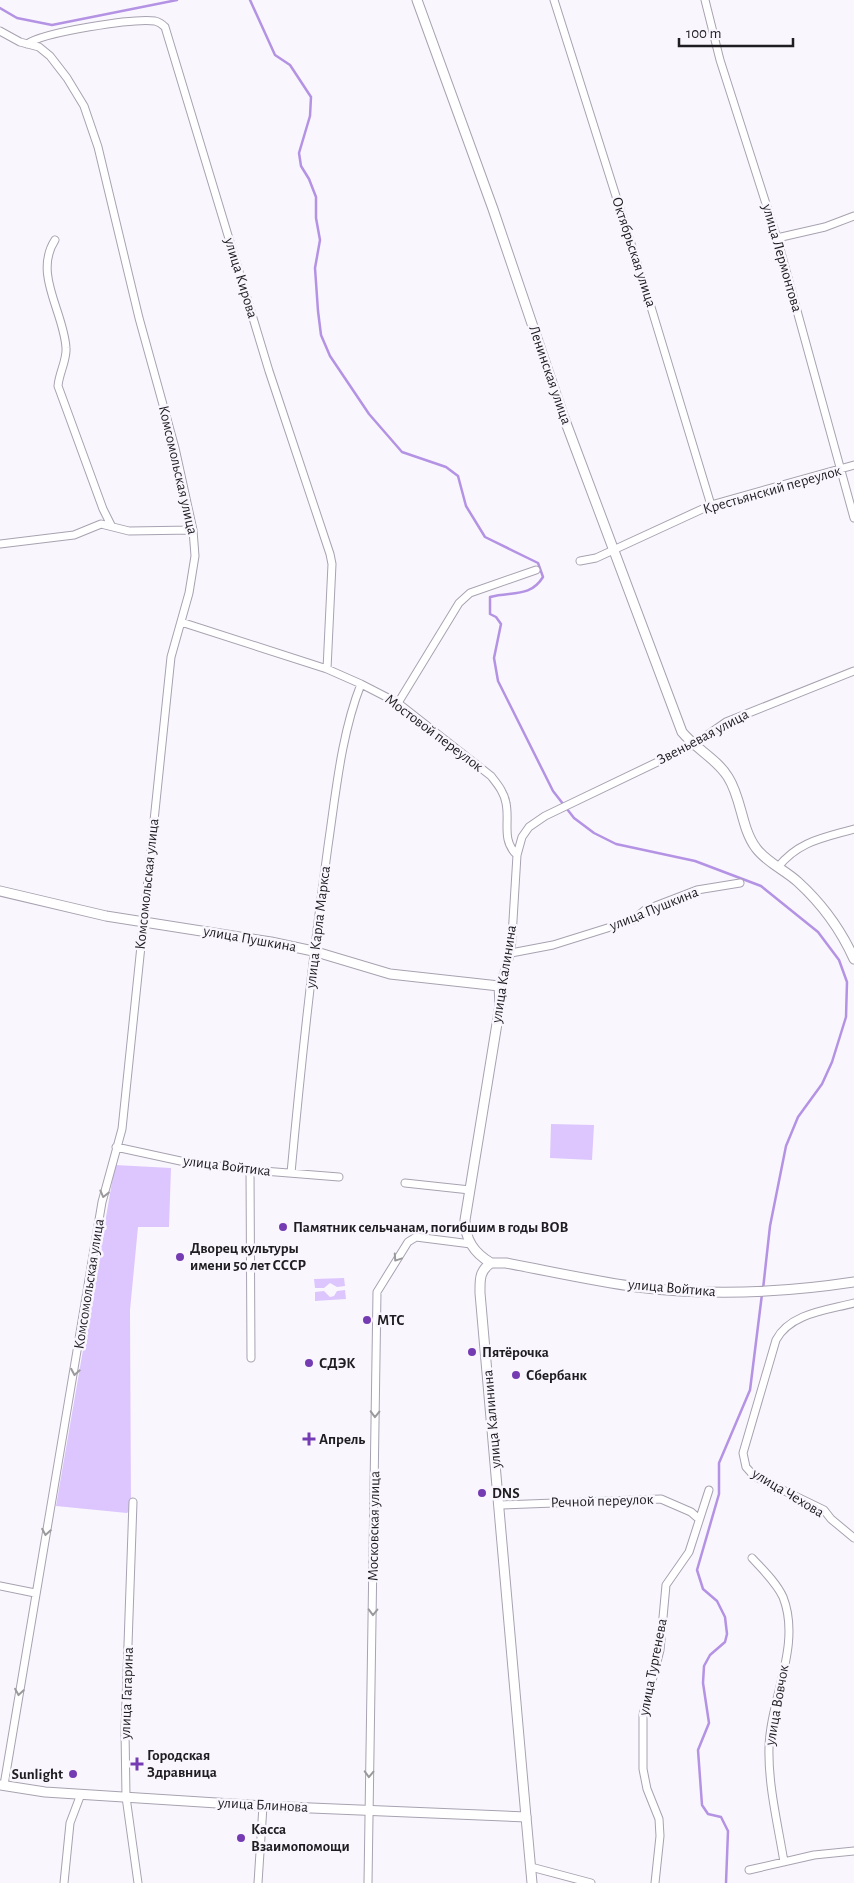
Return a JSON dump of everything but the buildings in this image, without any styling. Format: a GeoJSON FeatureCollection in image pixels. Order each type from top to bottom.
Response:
{"type":"FeatureCollection","features":[{"type":"Feature","properties":{"kind":"main road","name":"Ленинская улица"},"geometry":{"type":"LineString","coordinates":[[417,0],[493,209],[563,415],[682,732],[693,745],[714,760],[728,776],[738,797],[751,839],[757,850],[798,882],[823,909],[846,942],[854,959]]}},
{"type":"Feature","properties":{"kind":"main road","name":"улица Пушкина"},"geometry":{"type":"LineString","coordinates":[[0,891],[106,916],[236,936],[313,951],[390,974],[500,986]]}},
{"type":"Feature","properties":{"kind":"main road","name":"улица Калинина"},"geometry":{"type":"LineString","coordinates":[[471,1244],[465,1233],[465,1220],[500,1005],[500,986]]}},
{"type":"Feature","properties":{"kind":"main road"},"geometry":{"type":"LineString","coordinates":[[471,1244],[480,1257],[491,1263]]}},
{"type":"Feature","properties":{"kind":"main road","name":"улица Калинина"},"geometry":{"type":"LineString","coordinates":[[491,1263],[484,1268],[480,1276],[480,1293],[532,1883]]}},
{"type":"Feature","properties":{"kind":"main road","name":"улица Войтика"},"geometry":{"type":"LineString","coordinates":[[491,1263],[506,1263],[638,1287],[707,1292],[797,1290],[854,1282]]}},
{"type":"Feature","properties":{"kind":"main road","name":"улица Блинова"},"geometry":{"type":"LineString","coordinates":[[2,1785],[81,1794],[264,1806],[526,1817]]}},
{"type":"Feature","properties":{"kind":"street","name":"Октябрьская улица"},"geometry":{"type":"LineString","coordinates":[[554,0],[711,505]]}},
{"type":"Feature","properties":{"kind":"street","name":"улица Лермонтова"},"geometry":{"type":"LineString","coordinates":[[704,0],[720,60],[777,238],[854,518]]}},
{"type":"Feature","properties":{"kind":"street","name":"улица Кирова"},"geometry":{"type":"LineString","coordinates":[[27,44],[44,36],[138,20],[158,21],[165,27],[269,371],[330,554],[332,564],[328,669]]}},
{"type":"Feature","properties":{"kind":"street","name":"Комсомольская улица"},"geometry":{"type":"LineString","coordinates":[[0,31],[27,44],[39,47],[50,56],[67,78],[84,106],[98,147],[139,318],[175,448],[193,530],[195,556],[189,593],[171,657],[142,922],[124,1113],[102,1202],[86,1308],[2,1785]]}},
{"type":"Feature","properties":{"kind":"street"},"geometry":{"type":"LineString","coordinates":[[777,238],[825,227],[854,216]]}},
{"type":"Feature","properties":{"kind":"street"},"geometry":{"type":"LineString","coordinates":[[55,240],[48,251],[46,261],[67,350],[59,374],[58,386],[103,509],[111,525]]}},
{"type":"Feature","properties":{"kind":"street","name":"Крестьянский переулок"},"geometry":{"type":"LineString","coordinates":[[580,561],[596,558],[711,505],[854,465]]}},
{"type":"Feature","properties":{"kind":"street"},"geometry":{"type":"LineString","coordinates":[[0,544],[74,535],[100,524],[111,525],[129,531],[193,530]]}},
{"type":"Feature","properties":{"kind":"street"},"geometry":{"type":"LineString","coordinates":[[398,703],[458,603],[470,593],[536,570]]}},
{"type":"Feature","properties":{"kind":"street","name":"Мостовой переулок"},"geometry":{"type":"LineString","coordinates":[[181,622],[328,669],[398,703],[491,776],[501,789],[507,812],[507,841],[510,848],[517,855]]}},
{"type":"Feature","properties":{"kind":"street","name":"Звеньевая улица"},"geometry":{"type":"LineString","coordinates":[[554,812],[693,745],[726,722],[854,671]]}},
{"type":"Feature","properties":{"kind":"street","name":"улица Карла Маркса"},"geometry":{"type":"LineString","coordinates":[[291,1173],[313,951],[342,756],[354,701],[361,684]]}},
{"type":"Feature","properties":{"kind":"street","name":"улица Калинина"},"geometry":{"type":"LineString","coordinates":[[500,986],[511,952],[517,855],[522,838],[529,827],[554,812]]}},
{"type":"Feature","properties":{"kind":"street"},"geometry":{"type":"LineString","coordinates":[[778,867],[789,853],[807,842],[854,829]]}},
{"type":"Feature","properties":{"kind":"street","name":"улица Пушкина"},"geometry":{"type":"LineString","coordinates":[[511,952],[553,945],[633,920],[645,910],[697,890],[740,883]]}},
{"type":"Feature","properties":{"kind":"street","name":"улица Войтика"},"geometry":{"type":"LineString","coordinates":[[116,1147],[185,1162],[250,1170],[339,1177]]}},
{"type":"Feature","properties":{"kind":"street"},"geometry":{"type":"LineString","coordinates":[[250,1170],[250,1358]]}},
{"type":"Feature","properties":{"kind":"street"},"geometry":{"type":"LineString","coordinates":[[405,1183],[470,1190]]}},
{"type":"Feature","properties":{"kind":"street","name":"Московская улица"},"geometry":{"type":"LineString","coordinates":[[368,1883],[377,1292],[408,1242],[416,1237],[471,1244]]}},
{"type":"Feature","properties":{"kind":"street","name":"улица Чехова"},"geometry":{"type":"LineString","coordinates":[[854,1303],[804,1317],[781,1330],[776,1340],[743,1453],[746,1466],[754,1476],[824,1510],[831,1519],[854,1538]]}},
{"type":"Feature","properties":{"kind":"street","name":"улица Тургенева"},"geometry":{"type":"LineString","coordinates":[[656,1883],[660,1836],[659,1819],[647,1789],[643,1768],[643,1715],[660,1650],[666,1585],[689,1552],[709,1490]]}},
{"type":"Feature","properties":{"kind":"street","name":"Речной переулок"},"geometry":{"type":"LineString","coordinates":[[500,1505],[661,1499],[690,1512],[699,1519]]}},
{"type":"Feature","properties":{"kind":"street","name":"улица Гагарина"},"geometry":{"type":"LineString","coordinates":[[133,1502],[125,1730],[126,1797],[138,1883]]}},
{"type":"Feature","properties":{"kind":"street","name":"улица Вовчок"},"geometry":{"type":"LineString","coordinates":[[752,1558],[776,1584],[783,1597],[788,1617],[786,1657],[774,1708],[769,1746],[784,1862]]}},
{"type":"Feature","properties":{"kind":"street"},"geometry":{"type":"LineString","coordinates":[[0,1586],[35,1593]]}},
{"type":"Feature","properties":{"kind":"street"},"geometry":{"type":"LineString","coordinates":[[64,1883],[70,1823],[81,1794]]}},
{"type":"Feature","properties":{"kind":"street"},"geometry":{"type":"LineString","coordinates":[[258,1883],[264,1806]]}},
{"type":"Feature","properties":{"kind":"street"},"geometry":{"type":"LineString","coordinates":[[749,1870],[854,1850]]}},
{"type":"Feature","properties":{"kind":"street"},"geometry":{"type":"LineString","coordinates":[[531,1867],[591,1883]]}},
{"type":"Feature","properties":{"kind":"shaded area"},"geometry":{"type":"Polygon","coordinates":[[[551,1124],[594,1125],[592,1160],[550,1158],[551,1124]]]}},
{"type":"Feature","properties":{"kind":"shaded area"},"geometry":{"type":"Polygon","coordinates":[[[115,1165],[171,1168],[169,1227],[138,1227],[130,1310],[131,1509],[127,1513],[56,1506],[115,1165]]]}},
{"type":"Feature","properties":{"kind":"shaded area"},"geometry":{"type":"Polygon","coordinates":[[[344,1278],[345,1286],[337,1287],[330,1283],[324,1288],[315,1288],[314,1279],[344,1278]]]}},
{"type":"Feature","properties":{"kind":"shaded area"},"geometry":{"type":"Polygon","coordinates":[[[345,1290],[346,1299],[315,1301],[315,1292],[324,1291],[330,1297],[334,1296],[337,1291],[345,1290]]]}},
{"type":"Feature","properties":{"kind":"waterway"},"geometry":{"type":"LineString","coordinates":[[0,8],[17,18],[52,25],[177,0]]}},
{"type":"Feature","properties":{"kind":"waterway"},"geometry":{"type":"LineString","coordinates":[[250,0],[275,55],[290,65],[311,97],[310,116],[299,153],[301,166],[309,179],[316,197],[316,218],[320,240],[315,268],[318,311],[321,335],[330,356],[369,414],[402,452],[446,467],[458,476],[466,506],[485,537],[538,563],[543,577],[538,584],[520,593],[490,597],[490,614],[496,617],[501,624],[494,658],[498,681],[553,791],[574,818],[594,833],[616,844],[695,861],[761,886],[818,932],[839,960],[847,982],[846,1017],[832,1062],[822,1084],[798,1117],[786,1146],[770,1226],[763,1289]]}},
{"type":"Feature","properties":{"kind":"waterway"},"geometry":{"type":"LineString","coordinates":[[726,1883],[728,1831],[721,1817],[708,1814],[702,1805],[698,1750],[709,1723],[703,1683],[704,1666],[710,1655],[725,1642],[727,1634],[725,1617],[717,1601],[703,1589],[697,1570],[719,1494],[719,1463],[750,1390],[762,1294]]}},
{"type":"Feature","properties":{"kind":"place","name":"Памятник сельчанам, погибшим в годы ВОВ"},"geometry":{"type":"Point","coordinates":[283,1227]}},
{"type":"Feature","properties":{"kind":"place","name":"Дворец культуры имени 50 лет СССР"},"geometry":{"type":"Point","coordinates":[180,1257]}},
{"type":"Feature","properties":{"kind":"place","name":"МТС"},"geometry":{"type":"Point","coordinates":[367,1320]}},
{"type":"Feature","properties":{"kind":"place","name":"Пятёрочка"},"geometry":{"type":"Point","coordinates":[472,1352]}},
{"type":"Feature","properties":{"kind":"place","name":"СДЭК"},"geometry":{"type":"Point","coordinates":[309,1363]}},
{"type":"Feature","properties":{"kind":"place","name":"Сбербанк"},"geometry":{"type":"Point","coordinates":[516,1375]}},
{"type":"Feature","properties":{"kind":"place","name":"Апрель"},"geometry":{"type":"Point","coordinates":[309,1439]}},
{"type":"Feature","properties":{"kind":"place","name":"DNS"},"geometry":{"type":"Point","coordinates":[482,1493]}},
{"type":"Feature","properties":{"kind":"place","name":"Городская Здравница"},"geometry":{"type":"Point","coordinates":[137,1764]}},
{"type":"Feature","properties":{"kind":"place","name":"Sunlight"},"geometry":{"type":"Point","coordinates":[73,1774]}},
{"type":"Feature","properties":{"kind":"place","name":"Касса Взаимопомощи"},"geometry":{"type":"Point","coordinates":[241,1838]}}]}
